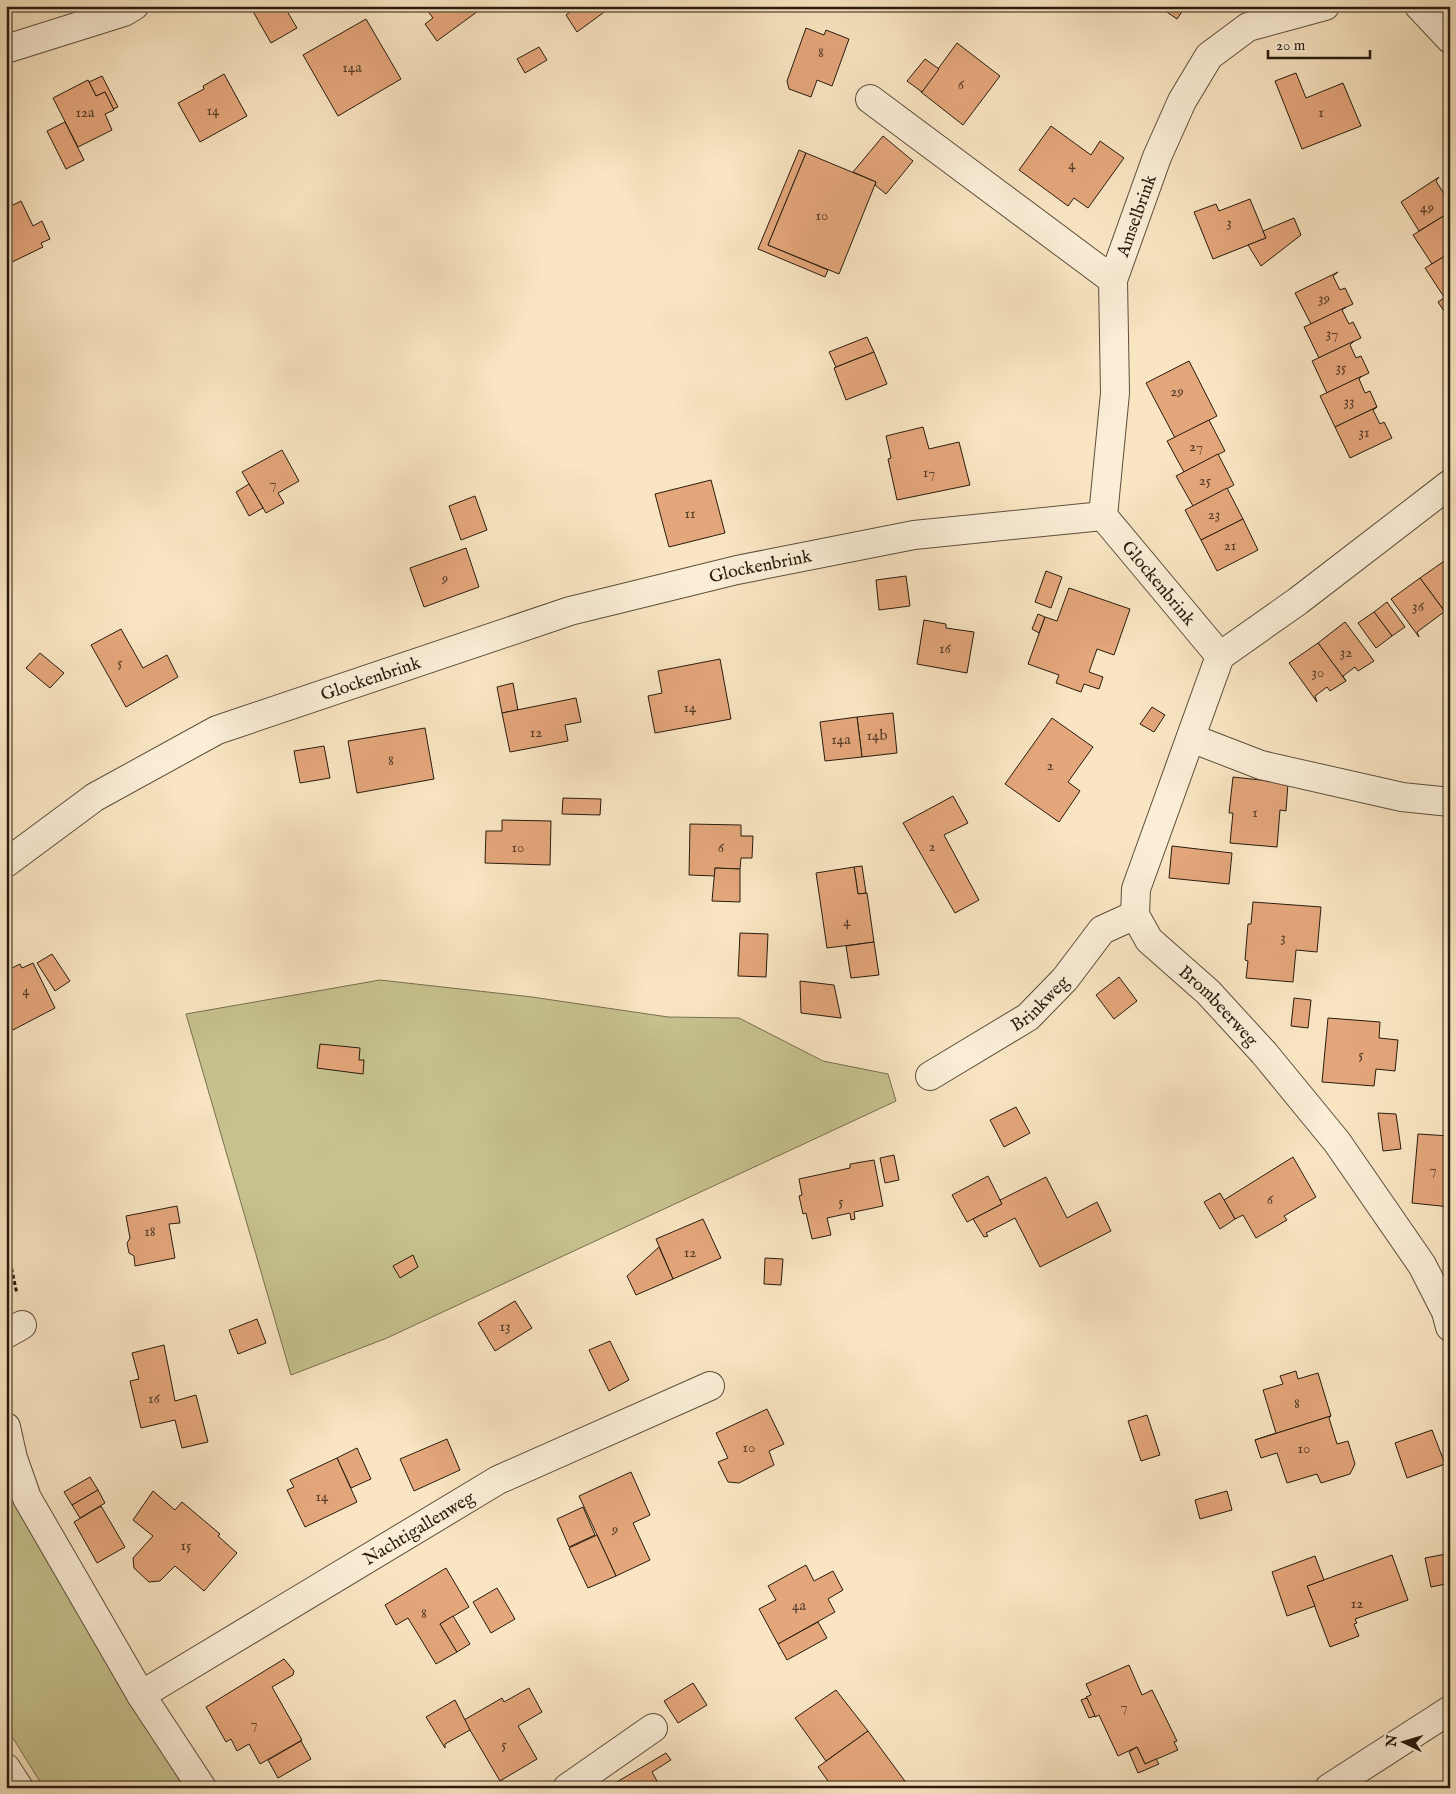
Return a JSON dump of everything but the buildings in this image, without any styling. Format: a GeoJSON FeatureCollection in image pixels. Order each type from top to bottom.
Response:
{"type":"FeatureCollection","features":[{"type":"Feature","properties":{"kind":"street"},"geometry":{"type":"LineString","coordinates":[[6,49],[124,12],[134,6]]}},
{"type":"Feature","properties":{"kind":"street","name":"Amselbrink"},"geometry":{"type":"LineString","coordinates":[[1103,516],[1115,393],[1113,280],[1157,157],[1182,100],[1209,56],[1248,27],[1325,6]]}},
{"type":"Feature","properties":{"kind":"street"},"geometry":{"type":"LineString","coordinates":[[1419,6],[1450,38]]}},
{"type":"Feature","properties":{"kind":"street"},"geometry":{"type":"LineString","coordinates":[[870,99],[1113,280]]}},
{"type":"Feature","properties":{"kind":"street"},"geometry":{"type":"LineString","coordinates":[[1135,915],[1136,889],[1220,656],[1298,601],[1450,484]]}},
{"type":"Feature","properties":{"kind":"street","name":"Glockenbrink"},"geometry":{"type":"LineString","coordinates":[[6,863],[95,797],[217,730],[570,611],[737,570],[914,535],[1103,516],[1220,656]]}},
{"type":"Feature","properties":{"kind":"street"},"geometry":{"type":"LineString","coordinates":[[1191,738],[1261,765],[1402,797],[1450,802]]}},
{"type":"Feature","properties":{"kind":"street","name":"Brinkweg"},"geometry":{"type":"LineString","coordinates":[[930,1076],[1028,1017],[1064,979],[1102,930],[1135,915]]}},
{"type":"Feature","properties":{"kind":"street","name":"Brombeerweg"},"geometry":{"type":"LineString","coordinates":[[1135,915],[1149,940],[1208,992],[1264,1053],[1337,1142],[1422,1264],[1446,1312],[1450,1326]]}},
{"type":"Feature","properties":{"kind":"street","name":"Nachtigallenweg"},"geometry":{"type":"LineString","coordinates":[[141,1695],[498,1480],[710,1386]]}},
{"type":"Feature","properties":{"kind":"street"},"geometry":{"type":"LineString","coordinates":[[6,1427],[13,1458],[27,1498],[141,1695],[202,1788]]}},
{"type":"Feature","properties":{"kind":"street"},"geometry":{"type":"LineString","coordinates":[[1329,1788],[1450,1710]]}},
{"type":"Feature","properties":{"kind":"street"},"geometry":{"type":"LineString","coordinates":[[567,1788],[653,1728]]}},
{"type":"Feature","properties":{"kind":"street"},"geometry":{"type":"LineString","coordinates":[[6,1768],[19,1788]]}},
{"type":"Feature","properties":{"kind":"path"},"geometry":{"type":"LineString","coordinates":[[6,1243],[14,1330]]}},
{"type":"Feature","properties":{"kind":"shaded area"},"geometry":{"type":"Polygon","coordinates":[[[380,980],[532,997],[668,1017],[739,1018],[823,1061],[888,1074],[896,1101],[387,1338],[291,1375],[186,1014],[380,980]]]}},
{"type":"Feature","properties":{"kind":"shaded area"},"geometry":{"type":"Polygon","coordinates":[[[6,1456],[18,1499],[184,1788],[44,1788],[6,1727],[6,1456]]]}}]}
